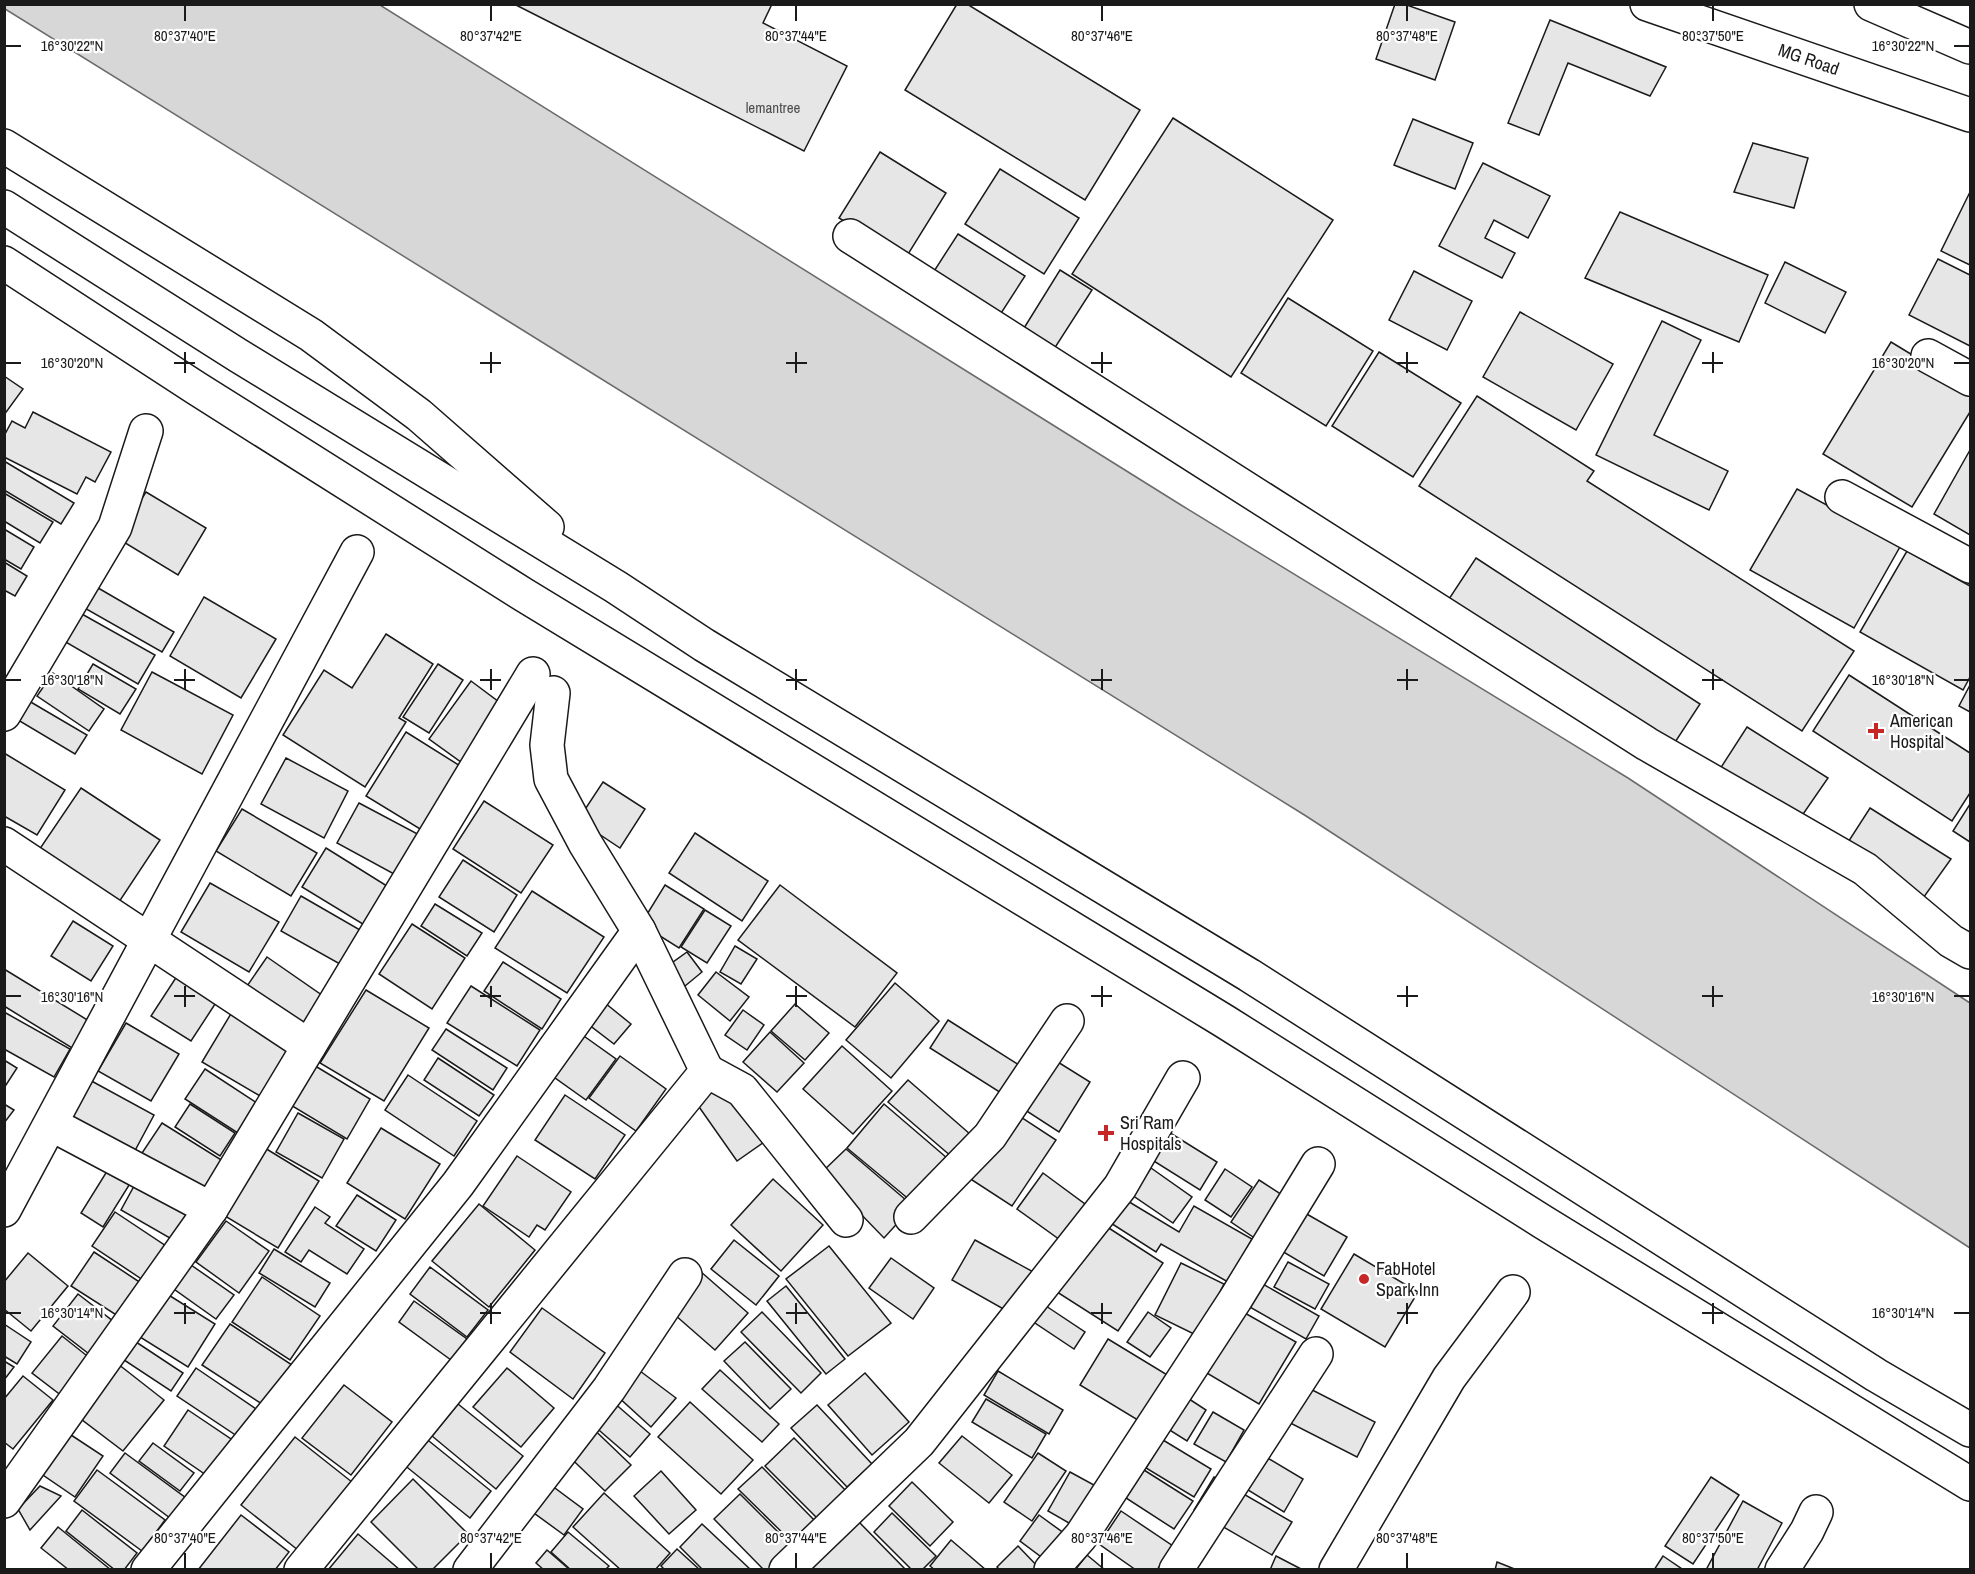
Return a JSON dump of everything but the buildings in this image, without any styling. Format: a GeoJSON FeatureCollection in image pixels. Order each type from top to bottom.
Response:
{"type":"FeatureCollection","features":[{"type":"Feature","properties":{"kind":"main road","name":"MG Road"},"geometry":{"type":"LineString","coordinates":[[1647,4],[1971,116]]}},
{"type":"Feature","properties":{"kind":"main road"},"geometry":{"type":"LineString","coordinates":[[1871,4],[1971,47]]}},
{"type":"Feature","properties":{"kind":"main road"},"geometry":{"type":"LineString","coordinates":[[4,146],[311,335],[419,414],[616,587]]}},
{"type":"Feature","properties":{"kind":"main road"},"geometry":{"type":"LineString","coordinates":[[4,207],[239,356],[616,587],[704,645],[1249,975],[1876,1375],[1971,1430]]}},
{"type":"Feature","properties":{"kind":"main road"},"geometry":{"type":"LineString","coordinates":[[850,236],[1647,744],[1865,869],[1951,941],[1971,952]]}},
{"type":"Feature","properties":{"kind":"main road"},"geometry":{"type":"LineString","coordinates":[[4,263],[196,388],[514,588],[1224,1021],[1543,1222],[1971,1484]]}},
{"type":"Feature","properties":{"kind":"main road"},"geometry":{"type":"LineString","coordinates":[[1928,356],[1971,380]]}},
{"type":"Feature","properties":{"kind":"main road"},"geometry":{"type":"LineString","coordinates":[[4,714],[115,527],[146,431]]}},
{"type":"Feature","properties":{"kind":"main road"},"geometry":{"type":"LineString","coordinates":[[1842,497],[1971,566]]}},
{"type":"Feature","properties":{"kind":"main road"},"geometry":{"type":"LineString","coordinates":[[4,1210],[151,941],[357,552]]}},
{"type":"Feature","properties":{"kind":"main road"},"geometry":{"type":"LineString","coordinates":[[4,1501],[211,1209],[309,1046],[543,684],[551,779],[585,843],[639,931],[706,1071],[742,1090],[846,1220]]}},
{"type":"Feature","properties":{"kind":"main road"},"geometry":{"type":"LineString","coordinates":[[4,844],[309,1046]]}},
{"type":"Feature","properties":{"kind":"main road"},"geometry":{"type":"LineString","coordinates":[[148,1569],[458,1184],[639,931]]}},
{"type":"Feature","properties":{"kind":"main road"},"geometry":{"type":"LineString","coordinates":[[911,1217],[990,1136],[1067,1021]]}},
{"type":"Feature","properties":{"kind":"main road"},"geometry":{"type":"LineString","coordinates":[[302,1569],[706,1071]]}},
{"type":"Feature","properties":{"kind":"main road"},"geometry":{"type":"LineString","coordinates":[[786,1569],[919,1442],[1120,1187],[1183,1078]]}},
{"type":"Feature","properties":{"kind":"main road"},"geometry":{"type":"LineString","coordinates":[[51,1124],[211,1209]]}},
{"type":"Feature","properties":{"kind":"main road"},"geometry":{"type":"LineString","coordinates":[[1051,1569],[1088,1526],[1234,1300],[1318,1164]]}},
{"type":"Feature","properties":{"kind":"main road"},"geometry":{"type":"LineString","coordinates":[[470,1569],[609,1389],[684,1275]]}},
{"type":"Feature","properties":{"kind":"main road"},"geometry":{"type":"LineString","coordinates":[[1336,1569],[1449,1378],[1513,1292]]}},
{"type":"Feature","properties":{"kind":"main road"},"geometry":{"type":"LineString","coordinates":[[1176,1569],[1316,1354]]}},
{"type":"Feature","properties":{"kind":"main road"},"geometry":{"type":"LineString","coordinates":[[1849,1409],[1876,1375]]}},
{"type":"Feature","properties":{"kind":"main road"},"geometry":{"type":"LineString","coordinates":[[1782,1569],[1807,1531],[1816,1512]]}},
{"type":"Feature","properties":{"kind":"shaded area"},"geometry":{"type":"Polygon","coordinates":[[[4,5],[380,5],[1181,505],[1628,778],[1970,1003],[1970,1248],[1306,816],[5,9],[4,5]]]}},
{"type":"Feature","properties":{"kind":"place","name":"American Hospital"},"geometry":{"type":"Point","coordinates":[1876,731]}},
{"type":"Feature","properties":{"kind":"place","name":"Sri Ram Hospitals"},"geometry":{"type":"Point","coordinates":[1106,1133]}},
{"type":"Feature","properties":{"kind":"place","name":"FabHotel Spark Inn"},"geometry":{"type":"Point","coordinates":[1364,1279]}}]}
